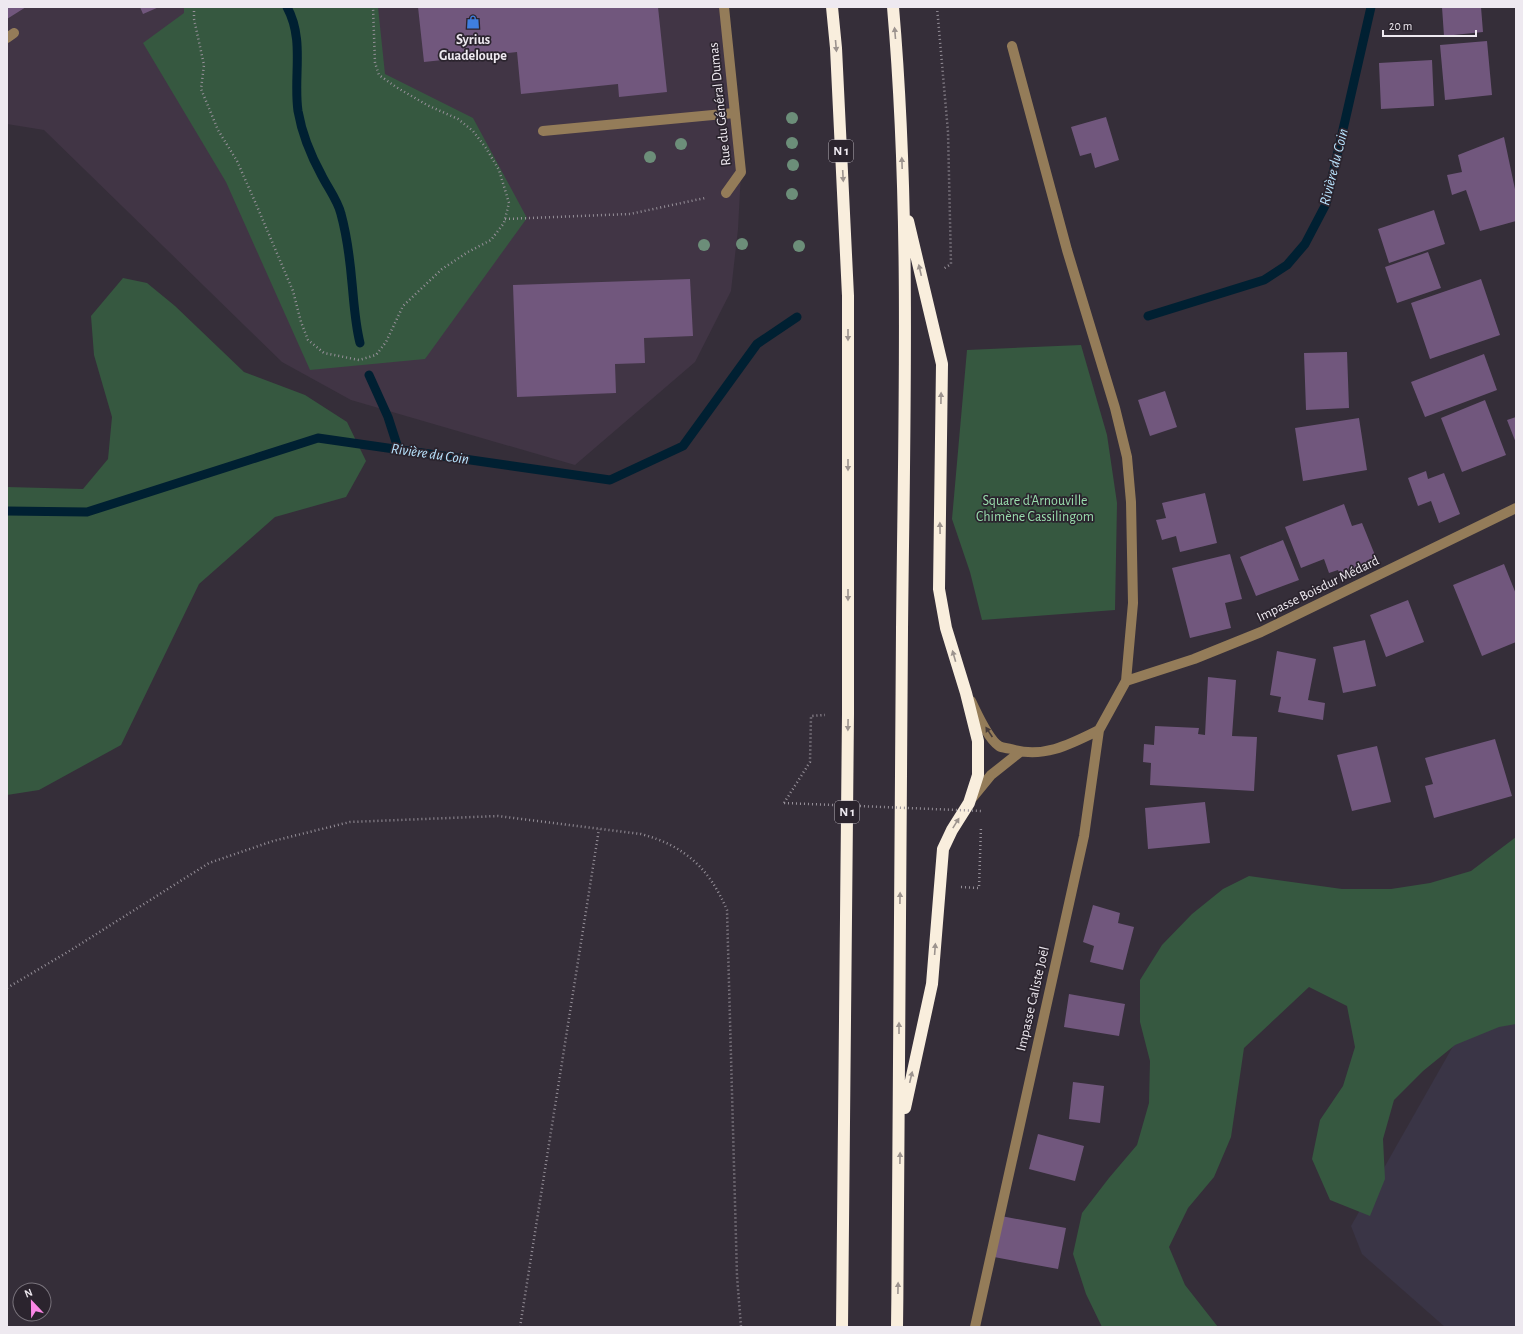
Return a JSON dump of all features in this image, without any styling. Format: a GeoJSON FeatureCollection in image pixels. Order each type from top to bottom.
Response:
{"type":"FeatureCollection","features":[{"type":"Feature","properties":{"kind":"highway","name":"N 1"},"geometry":{"type":"LineString","coordinates":[[832,7],[836,48],[848,296],[848,714],[842,1327]]}},
{"type":"Feature","properties":{"kind":"highway"},"geometry":{"type":"LineString","coordinates":[[893,7],[897,50],[904,202],[906,317],[900,733],[900,1128],[897,1327]]}},
{"type":"Feature","properties":{"kind":"highway"},"geometry":{"type":"LineString","coordinates":[[900,1128],[932,984],[943,849],[952,830],[969,803],[978,775],[978,741],[966,693],[946,628],[939,589],[942,364],[904,202]]}},
{"type":"Feature","properties":{"kind":"street","name":"Rue du Général Dumas"},"geometry":{"type":"LineString","coordinates":[[724,7],[741,172],[726,193]]}},
{"type":"Feature","properties":{"kind":"street"},"geometry":{"type":"LineString","coordinates":[[1012,46],[1067,250],[1115,408],[1127,457],[1131,502],[1133,602],[1126,681]]}},
{"type":"Feature","properties":{"kind":"street"},"geometry":{"type":"LineString","coordinates":[[543,131],[734,113]]}},
{"type":"Feature","properties":{"kind":"street","name":"Impasse Boisdur Médard"},"geometry":{"type":"LineString","coordinates":[[1126,681],[1194,659],[1261,632],[1516,508]]}},
{"type":"Feature","properties":{"kind":"street","name":"Impasse Caliste Joël"},"geometry":{"type":"LineString","coordinates":[[975,1327],[1084,836],[1099,730],[1126,681]]}},
{"type":"Feature","properties":{"kind":"street"},"geometry":{"type":"LineString","coordinates":[[966,693],[988,732],[999,745],[1020,752],[1041,753],[1051,751],[1099,730]]}},
{"type":"Feature","properties":{"kind":"street"},"geometry":{"type":"LineString","coordinates":[[969,803],[992,774],[1020,752]]}},
{"type":"Feature","properties":{"kind":"path"},"geometry":{"type":"LineString","coordinates":[[194,7],[194,20],[204,64],[201,89],[218,130],[237,161],[256,204],[293,291],[300,322],[308,340],[324,353],[359,360],[376,355],[386,342],[403,306],[442,269],[468,252],[491,240],[505,219],[509,203],[499,170],[486,148],[473,131],[458,119],[427,105],[379,75],[375,64],[373,7]]}},
{"type":"Feature","properties":{"kind":"path"},"geometry":{"type":"LineString","coordinates":[[924,284],[951,264],[948,132],[937,7]]}},
{"type":"Feature","properties":{"kind":"path"},"geometry":{"type":"LineString","coordinates":[[505,219],[630,214],[726,193]]}},
{"type":"Feature","properties":{"kind":"path"},"geometry":{"type":"LineString","coordinates":[[848,714],[811,716],[810,762],[784,803],[982,811],[979,888],[939,886]]}},
{"type":"Feature","properties":{"kind":"path"},"geometry":{"type":"LineString","coordinates":[[7,988],[71,950],[209,863],[273,841],[350,822],[498,816],[640,834],[659,839],[676,847],[692,858],[707,873],[719,890],[727,910],[736,1268],[741,1327]]}},
{"type":"Feature","properties":{"kind":"path"},"geometry":{"type":"LineString","coordinates":[[520,1327],[599,829]]}},
{"type":"Feature","properties":{"kind":"shaded area"},"geometry":{"type":"Polygon","coordinates":[[[7,7],[724,7],[741,172],[738,229],[731,291],[695,362],[575,465],[351,400],[282,362],[44,130],[7,124],[7,7]]]}},
{"type":"Feature","properties":{"kind":"shaded area"},"geometry":{"type":"Polygon","coordinates":[[[1469,1018],[1516,1020],[1516,1327],[1445,1327],[1362,1254],[1351,1226],[1469,1018]]]}},
{"type":"Feature","properties":{"kind":"green space"},"geometry":{"type":"Polygon","coordinates":[[[184,7],[378,7],[385,74],[473,118],[527,218],[425,359],[310,370],[226,182],[143,43],[184,13],[184,7]]]}},
{"type":"Feature","properties":{"kind":"green space"},"geometry":{"type":"Polygon","coordinates":[[[123,278],[147,283],[175,306],[244,372],[305,395],[347,422],[366,461],[346,497],[275,517],[199,584],[121,745],[39,790],[7,795],[7,487],[83,489],[108,459],[112,417],[94,355],[91,316],[123,278]]]}},
{"type":"Feature","properties":{"kind":"green space","name":"Square d'Arnouville Chimène Cassilingom"},"geometry":{"type":"Polygon","coordinates":[[[1081,345],[1107,435],[1117,503],[1115,610],[982,620],[970,572],[952,519],[967,350],[1081,345]]]}},
{"type":"Feature","properties":{"kind":"green space"},"geometry":{"type":"Polygon","coordinates":[[[1516,837],[1516,1024],[1499,1027],[1455,1045],[1423,1071],[1394,1100],[1383,1139],[1385,1179],[1370,1216],[1330,1200],[1312,1159],[1320,1120],[1343,1086],[1355,1047],[1347,1006],[1309,987],[1244,1048],[1231,1137],[1214,1177],[1188,1208],[1169,1247],[1185,1285],[1218,1327],[1102,1327],[1086,1294],[1073,1254],[1082,1213],[1137,1145],[1149,1103],[1150,1061],[1140,1022],[1140,980],[1162,945],[1192,914],[1223,889],[1249,876],[1342,889],[1391,889],[1430,883],[1471,871],[1516,837]]]}},
{"type":"Feature","properties":{"kind":"building"},"geometry":{"type":"Polygon","coordinates":[[[7,7],[26,7],[7,19],[7,7]]]}},
{"type":"Feature","properties":{"kind":"building"},"geometry":{"type":"Polygon","coordinates":[[[140,7],[159,7],[143,14],[140,7]]]}},
{"type":"Feature","properties":{"kind":"building"},"geometry":{"type":"Polygon","coordinates":[[[418,7],[658,7],[667,92],[619,97],[618,84],[521,94],[517,52],[424,62],[418,7]]]}},
{"type":"Feature","properties":{"kind":"building"},"geometry":{"type":"Polygon","coordinates":[[[1442,7],[1481,7],[1483,32],[1444,36],[1442,7]]]}},
{"type":"Feature","properties":{"kind":"building"},"geometry":{"type":"Polygon","coordinates":[[[1487,41],[1492,95],[1445,100],[1440,45],[1487,41]]]}},
{"type":"Feature","properties":{"kind":"building"},"geometry":{"type":"Polygon","coordinates":[[[1432,60],[1434,106],[1381,109],[1379,63],[1432,60]]]}},
{"type":"Feature","properties":{"kind":"building"},"geometry":{"type":"Polygon","coordinates":[[[1106,117],[1119,160],[1095,168],[1091,153],[1080,156],[1071,127],[1106,117]]]}},
{"type":"Feature","properties":{"kind":"building"},"geometry":{"type":"Polygon","coordinates":[[[1504,137],[1516,194],[1516,221],[1480,231],[1466,190],[1452,195],[1447,175],[1462,172],[1458,155],[1504,137]]]}},
{"type":"Feature","properties":{"kind":"building"},"geometry":{"type":"Polygon","coordinates":[[[1434,210],[1445,244],[1389,263],[1378,229],[1434,210]]]}},
{"type":"Feature","properties":{"kind":"building"},"geometry":{"type":"Polygon","coordinates":[[[1428,252],[1441,288],[1397,303],[1385,267],[1428,252]]]}},
{"type":"Feature","properties":{"kind":"building"},"geometry":{"type":"Polygon","coordinates":[[[690,279],[693,336],[644,338],[645,363],[615,364],[616,393],[517,397],[513,285],[690,279]]]}},
{"type":"Feature","properties":{"kind":"building"},"geometry":{"type":"Polygon","coordinates":[[[1481,279],[1500,335],[1430,359],[1411,303],[1481,279]]]}},
{"type":"Feature","properties":{"kind":"building"},"geometry":{"type":"Polygon","coordinates":[[[1347,352],[1349,408],[1306,410],[1304,353],[1347,352]]]}},
{"type":"Feature","properties":{"kind":"building"},"geometry":{"type":"Polygon","coordinates":[[[1484,354],[1497,390],[1425,417],[1411,382],[1484,354]]]}},
{"type":"Feature","properties":{"kind":"building"},"geometry":{"type":"Polygon","coordinates":[[[1165,391],[1177,427],[1150,436],[1138,400],[1165,391]]]}},
{"type":"Feature","properties":{"kind":"building"},"geometry":{"type":"Polygon","coordinates":[[[1485,400],[1506,455],[1462,472],[1441,418],[1485,400]]]}},
{"type":"Feature","properties":{"kind":"building"},"geometry":{"type":"Polygon","coordinates":[[[1516,417],[1516,443],[1507,420],[1516,417]]]}},
{"type":"Feature","properties":{"kind":"building"},"geometry":{"type":"Polygon","coordinates":[[[1359,418],[1367,470],[1303,481],[1295,428],[1359,418]]]}},
{"type":"Feature","properties":{"kind":"building"},"geometry":{"type":"Polygon","coordinates":[[[1426,471],[1428,479],[1444,473],[1460,514],[1439,523],[1431,501],[1418,506],[1408,478],[1426,471]]]}},
{"type":"Feature","properties":{"kind":"building"},"geometry":{"type":"Polygon","coordinates":[[[1205,493],[1217,543],[1180,552],[1176,536],[1162,540],[1156,520],[1166,518],[1162,503],[1205,493]]]}},
{"type":"Feature","properties":{"kind":"building"},"geometry":{"type":"Polygon","coordinates":[[[1344,504],[1352,526],[1362,523],[1377,560],[1340,575],[1338,570],[1329,573],[1324,559],[1301,568],[1285,527],[1344,504]]]}},
{"type":"Feature","properties":{"kind":"building"},"geometry":{"type":"Polygon","coordinates":[[[1283,540],[1299,580],[1256,596],[1240,557],[1283,540]]]}},
{"type":"Feature","properties":{"kind":"building"},"geometry":{"type":"Polygon","coordinates":[[[1230,554],[1242,599],[1225,603],[1231,628],[1190,638],[1172,568],[1230,554]]]}},
{"type":"Feature","properties":{"kind":"building"},"geometry":{"type":"Polygon","coordinates":[[[1504,564],[1516,594],[1516,642],[1482,656],[1453,585],[1504,564]]]}},
{"type":"Feature","properties":{"kind":"building"},"geometry":{"type":"Polygon","coordinates":[[[1408,600],[1424,642],[1386,657],[1370,615],[1408,600]]]}},
{"type":"Feature","properties":{"kind":"building"},"geometry":{"type":"Polygon","coordinates":[[[1365,640],[1376,686],[1343,693],[1333,647],[1365,640]]]}},
{"type":"Feature","properties":{"kind":"building"},"geometry":{"type":"Polygon","coordinates":[[[1277,651],[1316,659],[1308,700],[1325,703],[1323,720],[1278,712],[1281,697],[1270,695],[1277,651]]]}},
{"type":"Feature","properties":{"kind":"building"},"geometry":{"type":"Polygon","coordinates":[[[1208,677],[1236,680],[1232,736],[1257,737],[1254,791],[1150,785],[1151,763],[1143,762],[1144,744],[1154,745],[1155,726],[1199,728],[1198,734],[1205,735],[1208,677]]]}},
{"type":"Feature","properties":{"kind":"building"},"geometry":{"type":"Polygon","coordinates":[[[1495,739],[1512,796],[1434,818],[1425,786],[1433,784],[1425,758],[1495,739]]]}},
{"type":"Feature","properties":{"kind":"building"},"geometry":{"type":"Polygon","coordinates":[[[1377,746],[1391,802],[1352,811],[1337,755],[1377,746]]]}},
{"type":"Feature","properties":{"kind":"building"},"geometry":{"type":"Polygon","coordinates":[[[1205,802],[1210,843],[1148,849],[1145,808],[1205,802]]]}},
{"type":"Feature","properties":{"kind":"building"},"geometry":{"type":"Polygon","coordinates":[[[1093,905],[1120,913],[1118,923],[1134,927],[1123,970],[1090,962],[1094,946],[1083,942],[1093,905]]]}},
{"type":"Feature","properties":{"kind":"building"},"geometry":{"type":"Polygon","coordinates":[[[1069,994],[1125,1004],[1119,1036],[1064,1027],[1069,994]]]}},
{"type":"Feature","properties":{"kind":"building"},"geometry":{"type":"Polygon","coordinates":[[[1073,1082],[1104,1086],[1100,1123],[1069,1119],[1073,1082]]]}},
{"type":"Feature","properties":{"kind":"building"},"geometry":{"type":"Polygon","coordinates":[[[1038,1134],[1084,1146],[1075,1181],[1029,1169],[1038,1134]]]}},
{"type":"Feature","properties":{"kind":"building"},"geometry":{"type":"Polygon","coordinates":[[[1001,1216],[1066,1228],[1058,1269],[994,1257],[1001,1216]]]}},
{"type":"Feature","properties":{"kind":"waterway"},"geometry":{"type":"LineString","coordinates":[[287,7],[296,32],[298,111],[304,136],[311,153],[340,209],[348,248],[360,343]]}},
{"type":"Feature","properties":{"kind":"waterway","name":"Rivière du Coin"},"geometry":{"type":"LineString","coordinates":[[1148,316],[1264,280],[1287,265],[1305,244],[1326,204],[1371,7]]}},
{"type":"Feature","properties":{"kind":"waterway","name":"Rivière du Coin"},"geometry":{"type":"LineString","coordinates":[[7,511],[87,512],[318,438],[610,480],[683,446],[757,344],[797,317]]}},
{"type":"Feature","properties":{"kind":"waterway"},"geometry":{"type":"LineString","coordinates":[[369,375],[388,417],[398,448]]}},
{"type":"Feature","properties":{"kind":"place","name":"Syrius Guadeloupe"},"geometry":{"type":"Point","coordinates":[473,22]}}]}
